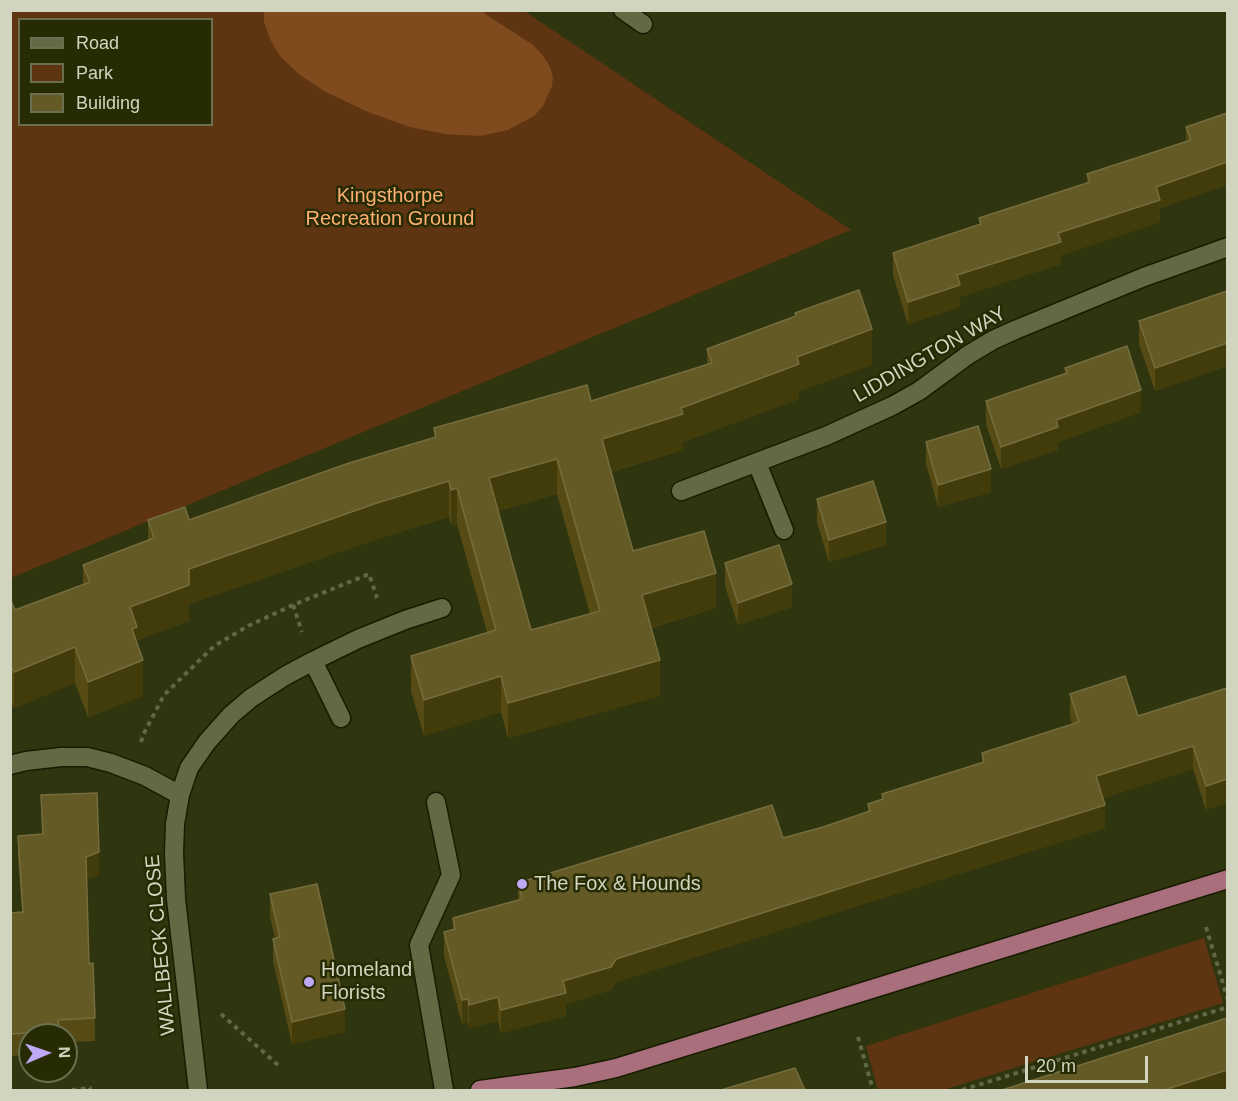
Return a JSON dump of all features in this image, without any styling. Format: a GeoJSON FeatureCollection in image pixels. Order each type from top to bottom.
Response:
{"type":"FeatureCollection","features":[{"type":"Feature","properties":{"kind":"highway"},"geometry":{"type":"LineString","coordinates":[[480,1090],[575,1077],[616,1068],[1227,879]]}},
{"type":"Feature","properties":{"kind":"street"},"geometry":{"type":"LineString","coordinates":[[623,10],[643,24]]}},
{"type":"Feature","properties":{"kind":"street","name":"LIDDINGTON WAY"},"geometry":{"type":"LineString","coordinates":[[681,491],[845,428],[892,406],[919,391],[968,355],[1015,330],[1135,281],[1227,247]]}},
{"type":"Feature","properties":{"kind":"street"},"geometry":{"type":"LineString","coordinates":[[757,463],[784,530]]}},
{"type":"Feature","properties":{"kind":"street","name":"WALLBECK CLOSE"},"geometry":{"type":"LineString","coordinates":[[198,1090],[184,982],[174,853],[175,824],[180,795],[189,768],[207,742],[231,715],[251,698],[285,676],[358,639],[442,608]]}},
{"type":"Feature","properties":{"kind":"street"},"geometry":{"type":"LineString","coordinates":[[313,661],[341,718]]}},
{"type":"Feature","properties":{"kind":"street"},"geometry":{"type":"LineString","coordinates":[[10,765],[62,757],[87,757],[132,770],[180,795]]}},
{"type":"Feature","properties":{"kind":"street"},"geometry":{"type":"LineString","coordinates":[[436,802],[451,875],[419,945],[444,1090]]}},
{"type":"Feature","properties":{"kind":"path"},"geometry":{"type":"LineString","coordinates":[[132,770],[143,735],[164,695],[214,646],[241,630],[293,605],[369,574],[387,627]]}},
{"type":"Feature","properties":{"kind":"path"},"geometry":{"type":"LineString","coordinates":[[1206,927],[1227,1000]]}},
{"type":"Feature","properties":{"kind":"path"},"geometry":{"type":"LineString","coordinates":[[184,982],[279,1066]]}},
{"type":"Feature","properties":{"kind":"path"},"geometry":{"type":"LineString","coordinates":[[962,1090],[1227,1007]]}},
{"type":"Feature","properties":{"kind":"path"},"geometry":{"type":"LineString","coordinates":[[858,1038],[873,1090]]}},
{"type":"Feature","properties":{"kind":"path"},"geometry":{"type":"LineString","coordinates":[[72,1090],[90,1089]]}},
{"type":"Feature","properties":{"kind":"green space","name":"Kingsthorpe Recreation Ground"},"geometry":{"type":"Polygon","coordinates":[[[11,11],[524,11],[851,230],[11,578],[11,11]]]}},
{"type":"Feature","properties":{"kind":"green space"},"geometry":{"type":"Polygon","coordinates":[[[1204,938],[1223,1003],[943,1090],[878,1090],[866,1046],[1204,938]]]}},
{"type":"Feature","properties":{"kind":"shaded area"},"geometry":{"type":"Polygon","coordinates":[[[264,11],[481,11],[533,45],[550,67],[553,77],[552,86],[543,106],[534,116],[508,130],[480,136],[445,134],[410,127],[368,112],[324,91],[300,75],[280,56],[270,39],[264,22],[264,11]]]}},
{"type":"Feature","properties":{"kind":"building"},"geometry":{"type":"Polygon","coordinates":[[[1227,113],[1227,162],[1156,187],[1160,200],[1058,233],[1061,242],[957,275],[960,285],[908,302],[893,253],[981,224],[979,218],[1090,182],[1087,174],[1191,140],[1186,127],[1227,113]]]}},
{"type":"Feature","properties":{"kind":"building"},"geometry":{"type":"Polygon","coordinates":[[[859,290],[872,329],[797,357],[799,364],[681,408],[683,414],[602,439],[633,551],[704,531],[716,573],[642,595],[660,660],[508,703],[501,676],[424,700],[411,656],[496,630],[457,488],[451,490],[449,481],[377,503],[189,569],[189,585],[130,607],[137,627],[132,629],[143,660],[88,682],[75,647],[14,672],[10,665],[10,598],[15,610],[90,582],[83,565],[154,538],[148,520],[185,507],[189,520],[349,463],[436,437],[434,428],[587,385],[591,401],[712,363],[707,349],[796,316],[795,313],[859,290]],[[557,459],[489,478],[531,630],[600,611],[557,459]]]}},
{"type":"Feature","properties":{"kind":"building"},"geometry":{"type":"Polygon","coordinates":[[[1227,291],[1227,343],[1155,368],[1139,321],[1227,291]]]}},
{"type":"Feature","properties":{"kind":"building"},"geometry":{"type":"Polygon","coordinates":[[[1127,346],[1141,390],[1056,420],[1058,427],[1001,447],[986,401],[1067,373],[1065,368],[1127,346]]]}},
{"type":"Feature","properties":{"kind":"building"},"geometry":{"type":"Polygon","coordinates":[[[978,426],[991,469],[938,485],[926,442],[978,426]]]}},
{"type":"Feature","properties":{"kind":"building"},"geometry":{"type":"Polygon","coordinates":[[[873,481],[886,522],[829,540],[817,499],[873,481]]]}},
{"type":"Feature","properties":{"kind":"building"},"geometry":{"type":"Polygon","coordinates":[[[779,545],[792,584],[738,603],[725,563],[779,545]]]}},
{"type":"Feature","properties":{"kind":"building"},"geometry":{"type":"Polygon","coordinates":[[[1125,676],[1138,716],[1227,688],[1227,779],[1206,786],[1193,746],[1096,776],[1105,805],[616,959],[611,967],[563,981],[566,993],[501,1010],[498,997],[469,1005],[468,999],[462,1000],[444,932],[455,929],[453,918],[522,899],[518,883],[772,805],[783,838],[870,811],[868,804],[883,799],[882,794],[984,762],[982,753],[1079,722],[1070,694],[1125,676]]]}},
{"type":"Feature","properties":{"kind":"building"},"geometry":{"type":"Polygon","coordinates":[[[97,793],[99,852],[86,857],[89,964],[93,963],[95,1018],[58,1020],[58,1023],[18,1023],[18,1034],[10,1034],[10,913],[23,912],[18,836],[43,834],[41,795],[97,793]]]}},
{"type":"Feature","properties":{"kind":"building"},"geometry":{"type":"Polygon","coordinates":[[[317,884],[345,1009],[292,1022],[273,939],[280,937],[270,894],[317,884]]]}},
{"type":"Feature","properties":{"kind":"building"},"geometry":{"type":"Polygon","coordinates":[[[1227,1018],[1227,1070],[1164,1090],[1002,1090],[1227,1018]]]}},
{"type":"Feature","properties":{"kind":"building"},"geometry":{"type":"Polygon","coordinates":[[[795,1068],[805,1090],[721,1090],[795,1068]]]}},
{"type":"Feature","properties":{"kind":"place","name":"The Fox & Hounds"},"geometry":{"type":"Point","coordinates":[522,884]}},
{"type":"Feature","properties":{"kind":"place","name":"Homeland Florists"},"geometry":{"type":"Point","coordinates":[309,982]}}]}
